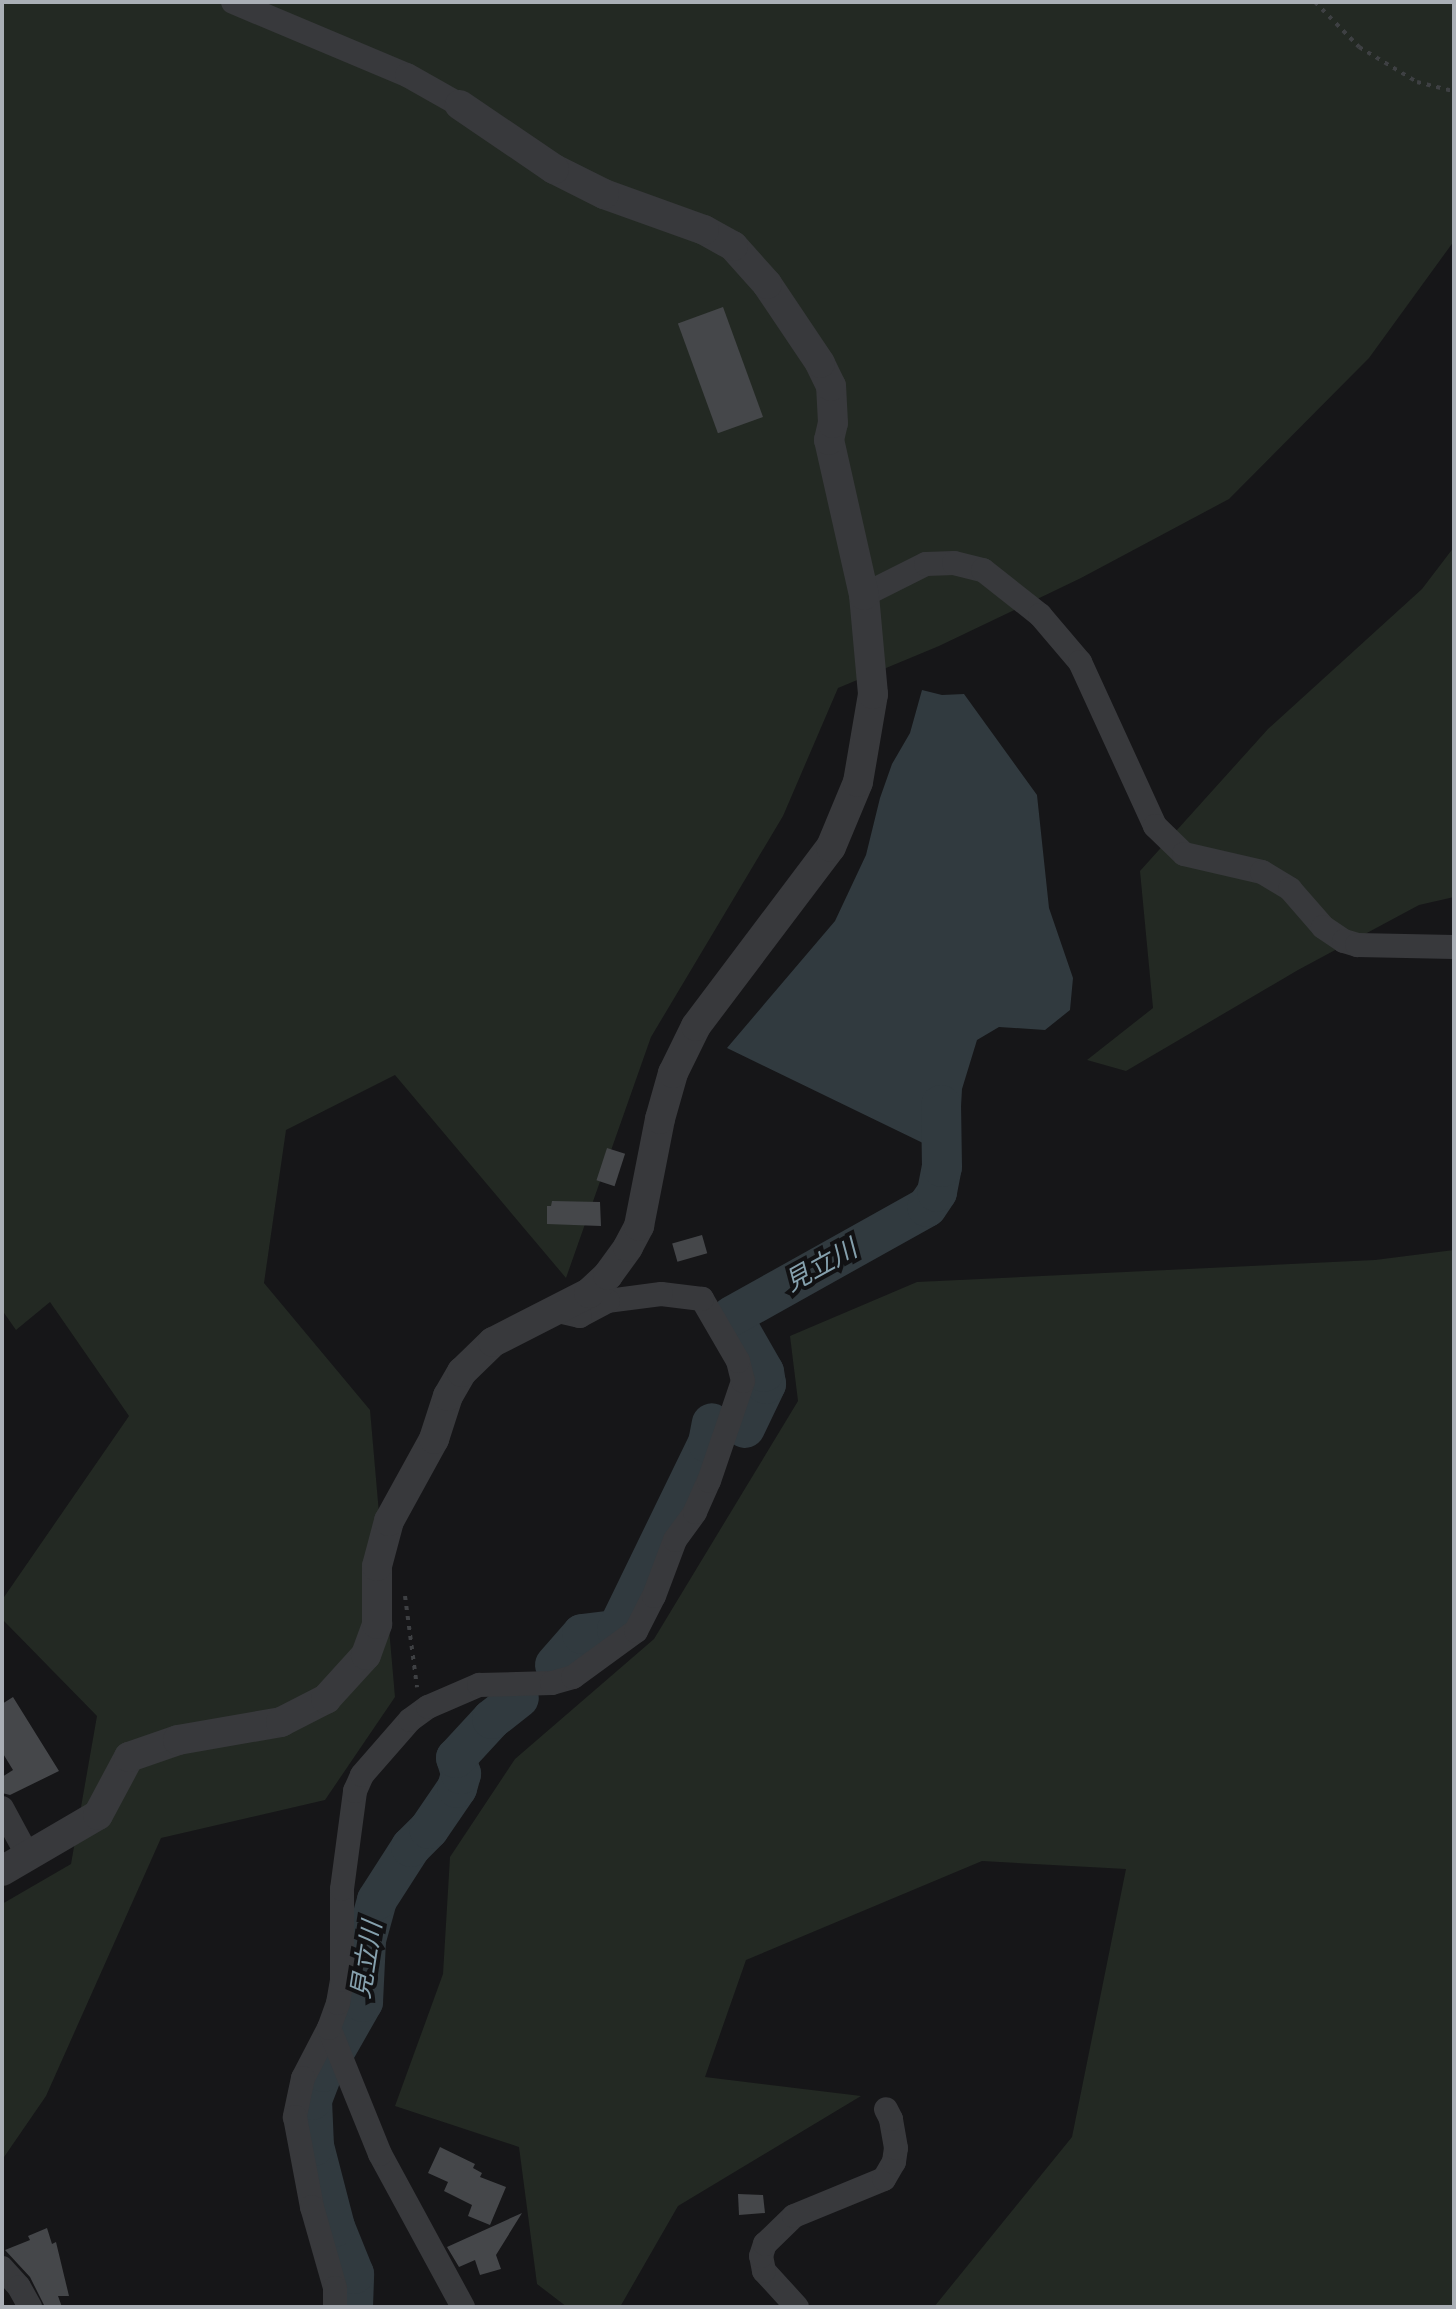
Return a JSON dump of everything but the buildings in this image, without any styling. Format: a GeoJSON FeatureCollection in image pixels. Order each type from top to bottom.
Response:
{"type":"FeatureCollection","features":[{"type":"Feature","properties":{"kind":"street"},"geometry":{"type":"LineString","coordinates":[[2,1871],[98,1815],[129,1757],[178,1740],[281,1722],[326,1699],[366,1655],[377,1624],[377,1566],[389,1521],[434,1439],[448,1396],[462,1372],[493,1342],[589,1293],[608,1275],[628,1247],[639,1226],[660,1119],[673,1073],[696,1026],[831,847],[858,782],[873,694],[864,595],[829,440],[834,405],[831,386],[785,309],[751,263],[733,246],[704,230],[604,194],[554,169],[460,105],[407,75],[233,2]]}},
{"type":"Feature","properties":{"kind":"street"},"geometry":{"type":"LineString","coordinates":[[864,595],[926,564],[954,563],[983,570],[1040,615],[1080,662],[1155,826],[1184,854],[1248,867],[1271,877],[1290,889],[1323,927],[1344,941],[1357,945],[1454,947]]}},
{"type":"Feature","properties":{"kind":"street"},"geometry":{"type":"LineString","coordinates":[[463,2307],[380,2154],[335,2044],[342,1980],[342,1889],[355,1791],[362,1775],[410,1720],[448,1696],[479,1685],[552,1683],[573,1677],[636,1631],[654,1596],[675,1540],[695,1512],[734,1415],[742,1372],[702,1299],[661,1294],[608,1301],[580,1316],[553,1310]]}},
{"type":"Feature","properties":{"kind":"street"},"geometry":{"type":"LineString","coordinates":[[2,1808],[28,1856]]}},
{"type":"Feature","properties":{"kind":"street"},"geometry":{"type":"LineString","coordinates":[[335,2044],[303,2078],[295,2117],[312,2207],[329,2260],[335,2307]]}},
{"type":"Feature","properties":{"kind":"street"},"geometry":{"type":"LineString","coordinates":[[797,2307],[764,2271],[761,2256],[765,2244],[794,2216],[884,2179],[894,2162],[896,2148],[886,2109]]}},
{"type":"Feature","properties":{"kind":"street"},"geometry":{"type":"LineString","coordinates":[[2,2268],[19,2287],[30,2307]]}},
{"type":"Feature","properties":{"kind":"path"},"geometry":{"type":"LineString","coordinates":[[1315,2],[1359,47],[1417,82],[1454,91]]}},
{"type":"Feature","properties":{"kind":"path"},"geometry":{"type":"LineString","coordinates":[[403,1584],[417,1687],[410,1720]]}},
{"type":"Feature","properties":{"kind":"shaded area"},"geometry":{"type":"Polygon","coordinates":[[[2,2],[1454,2],[1454,241],[1369,358],[1229,499],[1081,578],[939,646],[838,688],[783,816],[651,1037],[566,1278],[395,1075],[286,1130],[264,1283],[370,1410],[395,1697],[325,1800],[161,1838],[46,2096],[2,2160],[2,1904],[71,1864],[97,1716],[2,1619],[2,1600],[129,1416],[50,1302],[16,1330],[2,1310],[2,2]]]}},
{"type":"Feature","properties":{"kind":"shaded area"},"geometry":{"type":"Polygon","coordinates":[[[1454,547],[1454,897],[1419,905],[1298,970],[1126,1071],[1087,1060],[1153,1008],[1140,871],[1268,729],[1422,589],[1454,547]]]}},
{"type":"Feature","properties":{"kind":"shaded area"},"geometry":{"type":"Polygon","coordinates":[[[922,690],[942,695],[964,694],[1037,795],[1049,908],[1073,978],[1070,1010],[1045,1030],[999,1027],[977,1040],[962,1089],[958,1160],[727,1048],[835,921],[866,855],[880,798],[892,764],[910,733],[922,690]]]}},
{"type":"Feature","properties":{"kind":"shaded area"},"geometry":{"type":"Polygon","coordinates":[[[1454,1250],[1454,2307],[934,2307],[1072,2137],[1126,1869],[982,1861],[746,1960],[705,2077],[861,2096],[678,2206],[620,2307],[567,2307],[537,2284],[519,2147],[395,2106],[443,1974],[450,1857],[515,1759],[654,1639],[798,1401],[790,1336],[917,1282],[1375,1260],[1454,1250]]]}},
{"type":"Feature","properties":{"kind":"waterway","name":"見立川"},"geometry":{"type":"LineString","coordinates":[[745,1428],[766,1384],[764,1372],[732,1316],[927,1207],[937,1192],[942,1167],[941,1105]]}},
{"type":"Feature","properties":{"kind":"waterway","name":"見立川"},"geometry":{"type":"LineString","coordinates":[[555,1665],[582,1634],[617,1630],[708,1443],[712,1423]]}},
{"type":"Feature","properties":{"kind":"waterway","name":"見立川"},"geometry":{"type":"LineString","coordinates":[[353,2307],[354,2274],[335,2227],[314,2146],[312,2100],[323,2072],[363,2002],[366,1940],[377,1900],[411,1847],[429,1829],[457,1788],[461,1774],[456,1758],[492,1719],[519,1698]]}}]}
